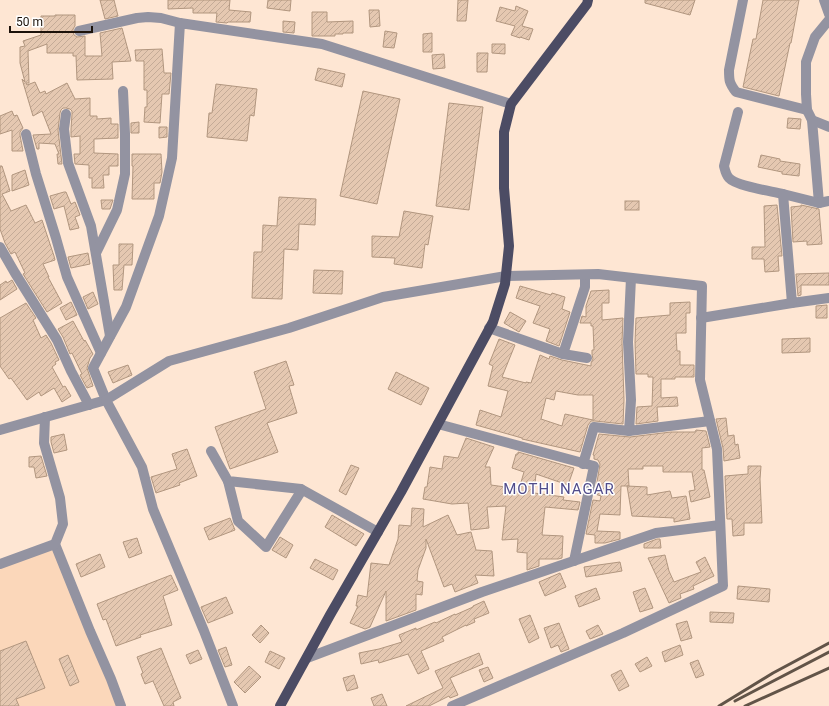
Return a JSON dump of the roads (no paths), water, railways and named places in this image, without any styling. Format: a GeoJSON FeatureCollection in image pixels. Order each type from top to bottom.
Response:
{"type":"FeatureCollection","features":[{"type":"Feature","properties":{"kind":"main road"},"geometry":{"type":"LineString","coordinates":[[280,706],[438,424],[493,322],[505,284],[509,246],[504,188],[504,132],[511,104],[587,4],[588,0]]}},
{"type":"Feature","properties":{"kind":"street"},"geometry":{"type":"LineString","coordinates":[[743,0],[730,70],[729,80],[731,86],[736,92],[807,110]]}},
{"type":"Feature","properties":{"kind":"street"},"geometry":{"type":"LineString","coordinates":[[824,0],[829,14]]}},
{"type":"Feature","properties":{"kind":"street"},"geometry":{"type":"LineString","coordinates":[[79,31],[148,17],[322,44],[511,104]]}},
{"type":"Feature","properties":{"kind":"street"},"geometry":{"type":"LineString","coordinates":[[738,112],[724,166],[729,179],[737,183],[824,202],[812,120],[807,110],[806,62],[815,37],[829,20]]}},
{"type":"Feature","properties":{"kind":"street"},"geometry":{"type":"LineString","coordinates":[[180,23],[172,158],[159,216],[126,308],[93,368],[106,400],[142,467],[153,509],[234,706]]}},
{"type":"Feature","properties":{"kind":"street"},"geometry":{"type":"LineString","coordinates":[[96,253],[117,210],[125,174],[126,134],[123,92]]}},
{"type":"Feature","properties":{"kind":"street"},"geometry":{"type":"LineString","coordinates":[[66,114],[64,129],[68,163],[92,226],[110,336]]}},
{"type":"Feature","properties":{"kind":"street"},"geometry":{"type":"LineString","coordinates":[[812,120],[829,127]]}},
{"type":"Feature","properties":{"kind":"street"},"geometry":{"type":"LineString","coordinates":[[26,134],[36,174],[67,277],[101,353]]}},
{"type":"Feature","properties":{"kind":"street"},"geometry":{"type":"LineString","coordinates":[[783,194],[792,303]]}},
{"type":"Feature","properties":{"kind":"street"},"geometry":{"type":"LineString","coordinates":[[0,247],[57,340],[89,405]]}},
{"type":"Feature","properties":{"kind":"street"},"geometry":{"type":"LineString","coordinates":[[0,430],[106,400],[169,361],[290,328],[383,297],[506,276],[598,274],[702,286],[700,380],[717,449],[723,586],[623,633],[452,706]]}},
{"type":"Feature","properties":{"kind":"street"},"geometry":{"type":"LineString","coordinates":[[563,354],[585,287],[585,275]]}},
{"type":"Feature","properties":{"kind":"street"},"geometry":{"type":"LineString","coordinates":[[629,431],[631,400],[628,342],[631,278]]}},
{"type":"Feature","properties":{"kind":"street"},"geometry":{"type":"LineString","coordinates":[[701,318],[829,298]]}},
{"type":"Feature","properties":{"kind":"street"},"geometry":{"type":"LineString","coordinates":[[489,328],[563,354],[587,358]]}},
{"type":"Feature","properties":{"kind":"street"},"geometry":{"type":"LineString","coordinates":[[45,417],[44,443],[60,498],[63,524],[55,544],[121,706]]}},
{"type":"Feature","properties":{"kind":"street"},"geometry":{"type":"LineString","coordinates":[[583,464],[594,427],[629,431],[710,421]]}},
{"type":"Feature","properties":{"kind":"street"},"geometry":{"type":"LineString","coordinates":[[438,424],[594,466],[574,561]]}},
{"type":"Feature","properties":{"kind":"street"},"geometry":{"type":"LineString","coordinates":[[211,451],[228,481],[238,521],[266,547],[300,493],[301,488]]}},
{"type":"Feature","properties":{"kind":"street"},"geometry":{"type":"LineString","coordinates":[[228,481],[301,488],[378,532]]}},
{"type":"Feature","properties":{"kind":"street"},"geometry":{"type":"LineString","coordinates":[[307,658],[482,592],[656,533],[720,525]]}},
{"type":"Feature","properties":{"kind":"street"},"geometry":{"type":"LineString","coordinates":[[0,564],[55,544]]}},
{"type":"Feature","properties":{"kind":"railway"},"geometry":{"type":"LineString","coordinates":[[719,706],[773,673],[829,643]]}},
{"type":"Feature","properties":{"kind":"railway"},"geometry":{"type":"LineString","coordinates":[[735,701],[829,652]]}},
{"type":"Feature","properties":{"kind":"railway"},"geometry":{"type":"LineString","coordinates":[[745,706],[829,668]]}},
{"type":"Feature","properties":{"kind":"district","name":"MOTHI NAGAR"},"geometry":{"type":"Point","coordinates":[559,489]}}]}
